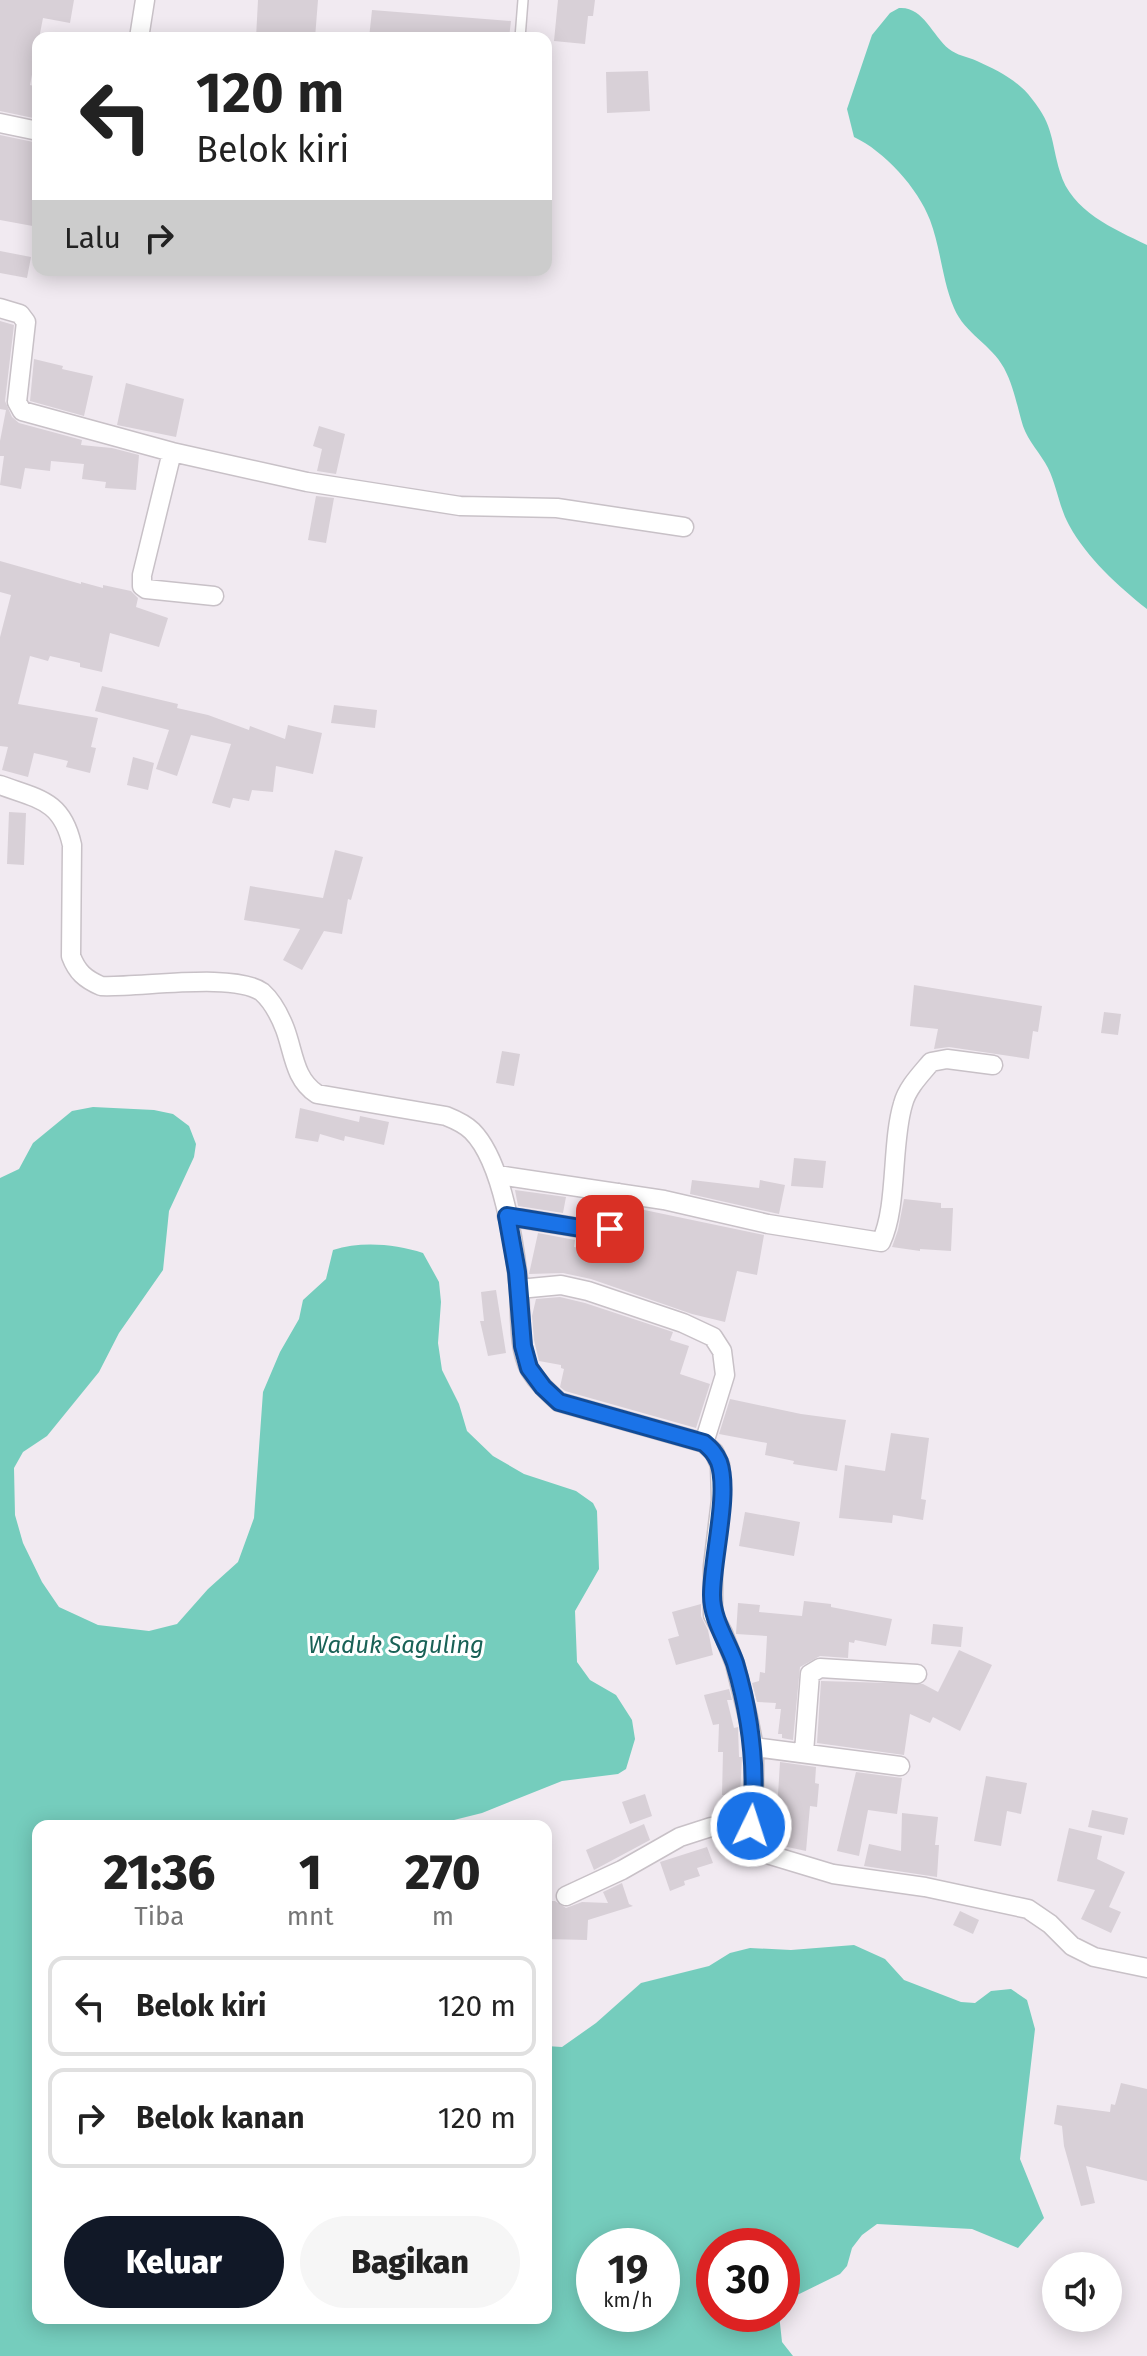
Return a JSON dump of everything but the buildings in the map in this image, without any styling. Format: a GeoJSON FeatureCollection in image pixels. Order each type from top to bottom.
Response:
{"type":"FeatureCollection","features":[{"type":"Feature","properties":{"kind":"street"},"geometry":{"type":"LineString","coordinates":[[140,32],[145,0]]}},
{"type":"Feature","properties":{"kind":"street"},"geometry":{"type":"LineString","coordinates":[[0,123],[32,130]]}},
{"type":"Feature","properties":{"kind":"street"},"geometry":{"type":"LineString","coordinates":[[0,308],[20,314],[26,322],[17,402],[22,411],[172,452],[307,482],[460,506],[557,508],[684,527]]}},
{"type":"Feature","properties":{"kind":"street"},"geometry":{"type":"LineString","coordinates":[[172,452],[142,575],[142,586],[146,589],[214,596]]}},
{"type":"Feature","properties":{"kind":"street"},"geometry":{"type":"LineString","coordinates":[[0,785],[46,802],[63,818],[72,845],[71,956],[76,970],[88,981],[101,986],[224,982],[246,985],[261,992],[279,1016],[300,1078],[306,1087],[317,1094],[446,1116],[464,1124],[486,1150],[498,1175],[519,1289],[523,1346],[529,1368],[543,1387],[559,1402],[704,1443],[714,1452],[720,1465],[721,1500],[713,1566],[713,1615],[735,1664],[754,1747],[751,1826],[760,1845],[770,1855],[833,1874],[925,1887],[1028,1909],[1050,1924],[1072,1946],[1094,1957],[1147,1968]]}},
{"type":"Feature","properties":{"kind":"street"},"geometry":{"type":"LineString","coordinates":[[498,1175],[664,1200],[768,1224],[881,1242],[888,1214],[903,1103],[915,1082],[931,1062],[947,1059],[993,1065]]}},
{"type":"Feature","properties":{"kind":"street"},"geometry":{"type":"LineString","coordinates":[[507,1216],[605,1232],[614,1222],[619,1193]]}},
{"type":"Feature","properties":{"kind":"street"},"geometry":{"type":"LineString","coordinates":[[519,1289],[561,1285],[588,1291],[683,1323],[713,1337],[722,1351],[725,1375],[704,1443]]}},
{"type":"Feature","properties":{"kind":"street"},"geometry":{"type":"LineString","coordinates":[[804,1752],[810,1674],[814,1670],[917,1674]]}},
{"type":"Feature","properties":{"kind":"street"},"geometry":{"type":"LineString","coordinates":[[754,1747],[900,1766]]}},
{"type":"Feature","properties":{"kind":"street"},"geometry":{"type":"LineString","coordinates":[[566,1896],[622,1870],[680,1837],[711,1827],[751,1826]]}},
{"type":"Feature","properties":{"kind":"lane"},"geometry":{"type":"LineString","coordinates":[[520,32],[523,0]]}},
{"type":"Feature","properties":{"kind":"water"},"geometry":{"type":"Polygon","coordinates":[[[899,8],[921,16],[952,51],[992,68],[1021,87],[1044,118],[1060,172],[1074,198],[1095,217],[1147,245],[1147,609],[1104,571],[1069,525],[1048,468],[1025,432],[1004,368],[965,325],[954,308],[925,208],[909,183],[888,161],[854,137],[847,109],[872,35],[890,13],[899,8]]]}},
{"type":"Feature","properties":{"kind":"water","name":"Waduk Saguling"},"geometry":{"type":"Polygon","coordinates":[[[93,1107],[173,1114],[189,1126],[196,1144],[194,1157],[169,1211],[163,1270],[119,1333],[99,1372],[47,1436],[23,1452],[14,1468],[15,1515],[23,1543],[42,1582],[59,1607],[98,1625],[149,1631],[177,1624],[208,1589],[238,1562],[254,1518],[263,1392],[280,1352],[299,1319],[303,1300],[326,1279],[333,1250],[366,1245],[412,1250],[423,1253],[439,1282],[438,1343],[442,1370],[459,1404],[467,1431],[493,1456],[524,1474],[576,1491],[593,1503],[597,1511],[599,1569],[575,1611],[577,1662],[590,1680],[616,1695],[632,1720],[635,1739],[626,1769],[618,1774],[562,1781],[482,1813],[454,1820],[32,1820],[32,2324],[552,2324],[552,2046],[562,2047],[596,2023],[641,1983],[709,1966],[730,1953],[750,1948],[791,1950],[854,1945],[885,1959],[904,1980],[961,2002],[975,2003],[991,1991],[1011,1989],[1027,2000],[1035,2029],[1020,2159],[1044,2218],[1018,2248],[972,2229],[877,2224],[862,2235],[852,2248],[847,2266],[840,2274],[800,2294],[800,2228],[696,2228],[696,2332],[781,2332],[782,2342],[793,2356],[0,2356],[0,1178],[19,1169],[33,1143],[72,1111],[93,1107]]]}},
{"type":"Feature","properties":{"kind":"route"},"geometry":{"type":"LineString","coordinates":[[610,1229],[605,1232],[507,1216],[517,1272],[523,1346],[529,1368],[559,1402],[704,1443],[714,1452],[720,1465],[721,1500],[713,1566],[713,1615],[735,1664],[754,1747],[751,1826]]}}]}
